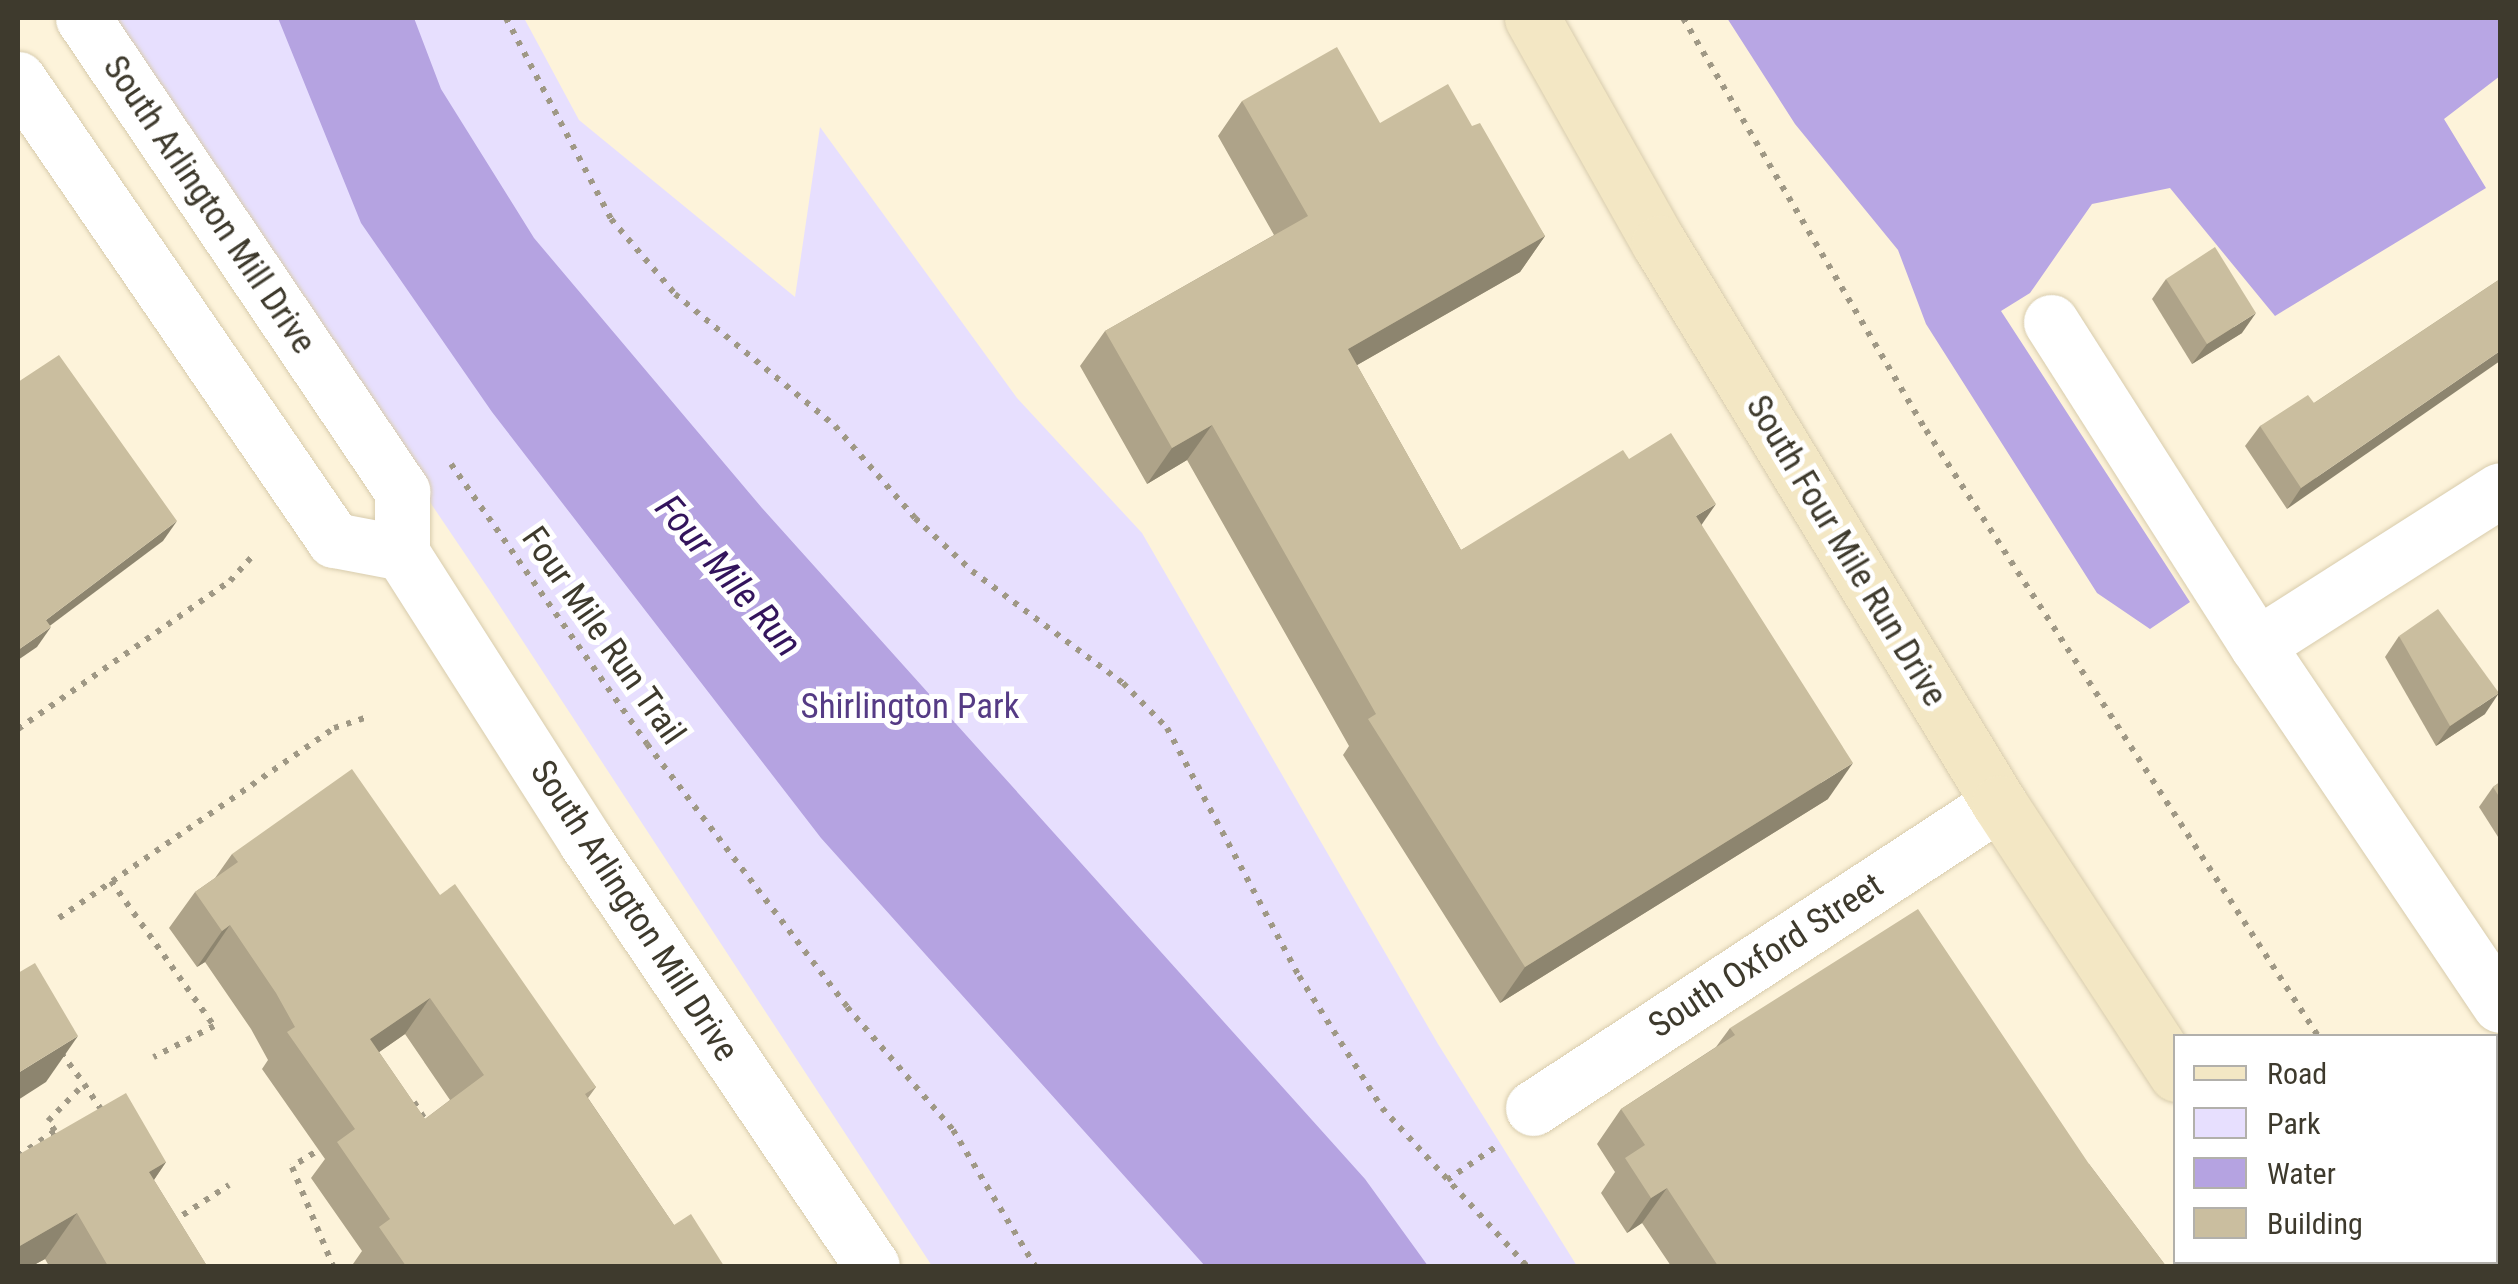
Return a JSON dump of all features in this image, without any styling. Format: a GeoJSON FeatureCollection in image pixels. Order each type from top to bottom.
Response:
{"type":"FeatureCollection","features":[{"type":"Feature","properties":{"kind":"main road","name":"South Four Mile Run Drive"},"geometry":{"type":"LineString","coordinates":[[1532,18],[1659,244],[1998,803],[2173,1069]]}},
{"type":"Feature","properties":{"kind":"street","name":"South Arlington Mill Drive"},"geometry":{"type":"LineString","coordinates":[[83,18],[402,491],[402,553],[586,842],[872,1266]]}},
{"type":"Feature","properties":{"kind":"street"},"geometry":{"type":"LineString","coordinates":[[18,80],[334,540],[402,553]]}},
{"type":"Feature","properties":{"kind":"street"},"geometry":{"type":"LineString","coordinates":[[2051,322],[2257,645],[2500,1005]]}},
{"type":"Feature","properties":{"kind":"street"},"geometry":{"type":"LineString","coordinates":[[2257,645],[2500,490]]}},
{"type":"Feature","properties":{"kind":"street","name":"South Oxford Street"},"geometry":{"type":"LineString","coordinates":[[1533,1108],[1998,803]]}},
{"type":"Feature","properties":{"kind":"path"},"geometry":{"type":"LineString","coordinates":[[506,18],[611,218],[675,294],[836,426],[915,518],[972,571],[1124,683],[1166,728],[1299,976],[1382,1108],[1527,1266]]}},
{"type":"Feature","properties":{"kind":"path"},"geometry":{"type":"LineString","coordinates":[[1683,18],[1926,430],[2317,1034]]}},
{"type":"Feature","properties":{"kind":"path","name":"Four Mile Run Trail"},"geometry":{"type":"LineString","coordinates":[[446,458],[648,744],[847,1007],[953,1130],[1034,1266]]}},
{"type":"Feature","properties":{"kind":"path"},"geometry":{"type":"LineString","coordinates":[[18,729],[230,581],[254,554]]}},
{"type":"Feature","properties":{"kind":"path"},"geometry":{"type":"LineString","coordinates":[[59,918],[334,728],[368,717]]}},
{"type":"Feature","properties":{"kind":"path"},"geometry":{"type":"LineString","coordinates":[[111,881],[214,1026],[154,1057]]}},
{"type":"Feature","properties":{"kind":"path"},"geometry":{"type":"LineString","coordinates":[[51,1039],[106,1117]]}},
{"type":"Feature","properties":{"kind":"path"},"geometry":{"type":"LineString","coordinates":[[18,1156],[55,1132],[48,1120],[84,1084]]}},
{"type":"Feature","properties":{"kind":"path"},"geometry":{"type":"LineString","coordinates":[[389,1105],[414,1102],[434,1133]]}},
{"type":"Feature","properties":{"kind":"path"},"geometry":{"type":"LineString","coordinates":[[333,1266],[292,1168],[340,1136]]}},
{"type":"Feature","properties":{"kind":"path"},"geometry":{"type":"LineString","coordinates":[[155,1232],[229,1184]]}},
{"type":"Feature","properties":{"kind":"path"},"geometry":{"type":"LineString","coordinates":[[161,1209],[169,1224]]}},
{"type":"Feature","properties":{"kind":"green space","name":"Shirlington Park"},"geometry":{"type":"Polygon","coordinates":[[[103,18],[524,18],[579,120],[795,297],[820,127],[1017,398],[1142,533],[1438,1044],[1577,1266],[932,1266],[490,591],[103,18]]]}},
{"type":"Feature","properties":{"kind":"shaded area"},"geometry":{"type":"Polygon","coordinates":[[[1727,18],[2500,18],[2500,76],[2444,119],[2486,188],[2275,316],[2170,188],[2092,204],[2030,293],[2001,311],[2190,602],[2150,629],[2097,593],[1926,324],[1898,250],[1795,124],[1727,18]]]}},
{"type":"Feature","properties":{"kind":"water","name":"Four Mile Run"},"geometry":{"type":"Polygon","coordinates":[[[278,18],[414,18],[441,89],[534,238],[762,508],[1365,1179],[1428,1266],[1205,1266],[821,838],[492,412],[361,223],[278,18]]]}},
{"type":"Feature","properties":{"kind":"building"},"geometry":{"type":"Polygon","coordinates":[[[1337,47],[1380,123],[1448,84],[1472,126],[1480,123],[1545,236],[1348,349],[1461,550],[1623,450],[1629,459],[1671,433],[1716,504],[1696,516],[1853,763],[1525,967],[1368,719],[1376,714],[1212,425],[1172,448],[1105,331],[1308,216],[1242,101],[1337,47]]]}},
{"type":"Feature","properties":{"kind":"building"},"geometry":{"type":"Polygon","coordinates":[[[2215,247],[2256,313],[2207,344],[2166,279],[2215,247]]]}},
{"type":"Feature","properties":{"kind":"building"},"geometry":{"type":"Polygon","coordinates":[[[2500,279],[2500,351],[2301,488],[2260,426],[2308,395],[2314,403],[2500,279]]]}},
{"type":"Feature","properties":{"kind":"building"},"geometry":{"type":"Polygon","coordinates":[[[59,355],[177,521],[46,620],[51,627],[18,650],[18,382],[59,355]]]}},
{"type":"Feature","properties":{"kind":"building"},"geometry":{"type":"Polygon","coordinates":[[[2438,609],[2499,693],[2450,726],[2399,636],[2438,609]]]}},
{"type":"Feature","properties":{"kind":"building"},"geometry":{"type":"Polygon","coordinates":[[[352,769],[440,895],[455,884],[596,1087],[585,1094],[674,1225],[691,1214],[724,1266],[406,1266],[379,1227],[390,1219],[337,1142],[355,1129],[287,1032],[295,1027],[276,993],[230,925],[222,931],[195,892],[238,862],[232,854],[352,769]],[[430,998],[370,1039],[425,1119],[484,1075],[430,998]]]}},
{"type":"Feature","properties":{"kind":"building"},"geometry":{"type":"Polygon","coordinates":[[[1918,909],[2089,1164],[2166,1266],[1718,1266],[1667,1188],[1651,1198],[1625,1158],[1645,1145],[1621,1109],[1735,1035],[1730,1028],[1918,909]]]}},
{"type":"Feature","properties":{"kind":"building"},"geometry":{"type":"Polygon","coordinates":[[[35,963],[78,1036],[18,1073],[18,973],[35,963]]]}},
{"type":"Feature","properties":{"kind":"building"},"geometry":{"type":"Polygon","coordinates":[[[126,1093],[166,1162],[149,1172],[207,1266],[108,1266],[77,1213],[18,1247],[18,1155],[126,1093]]]}}]}
